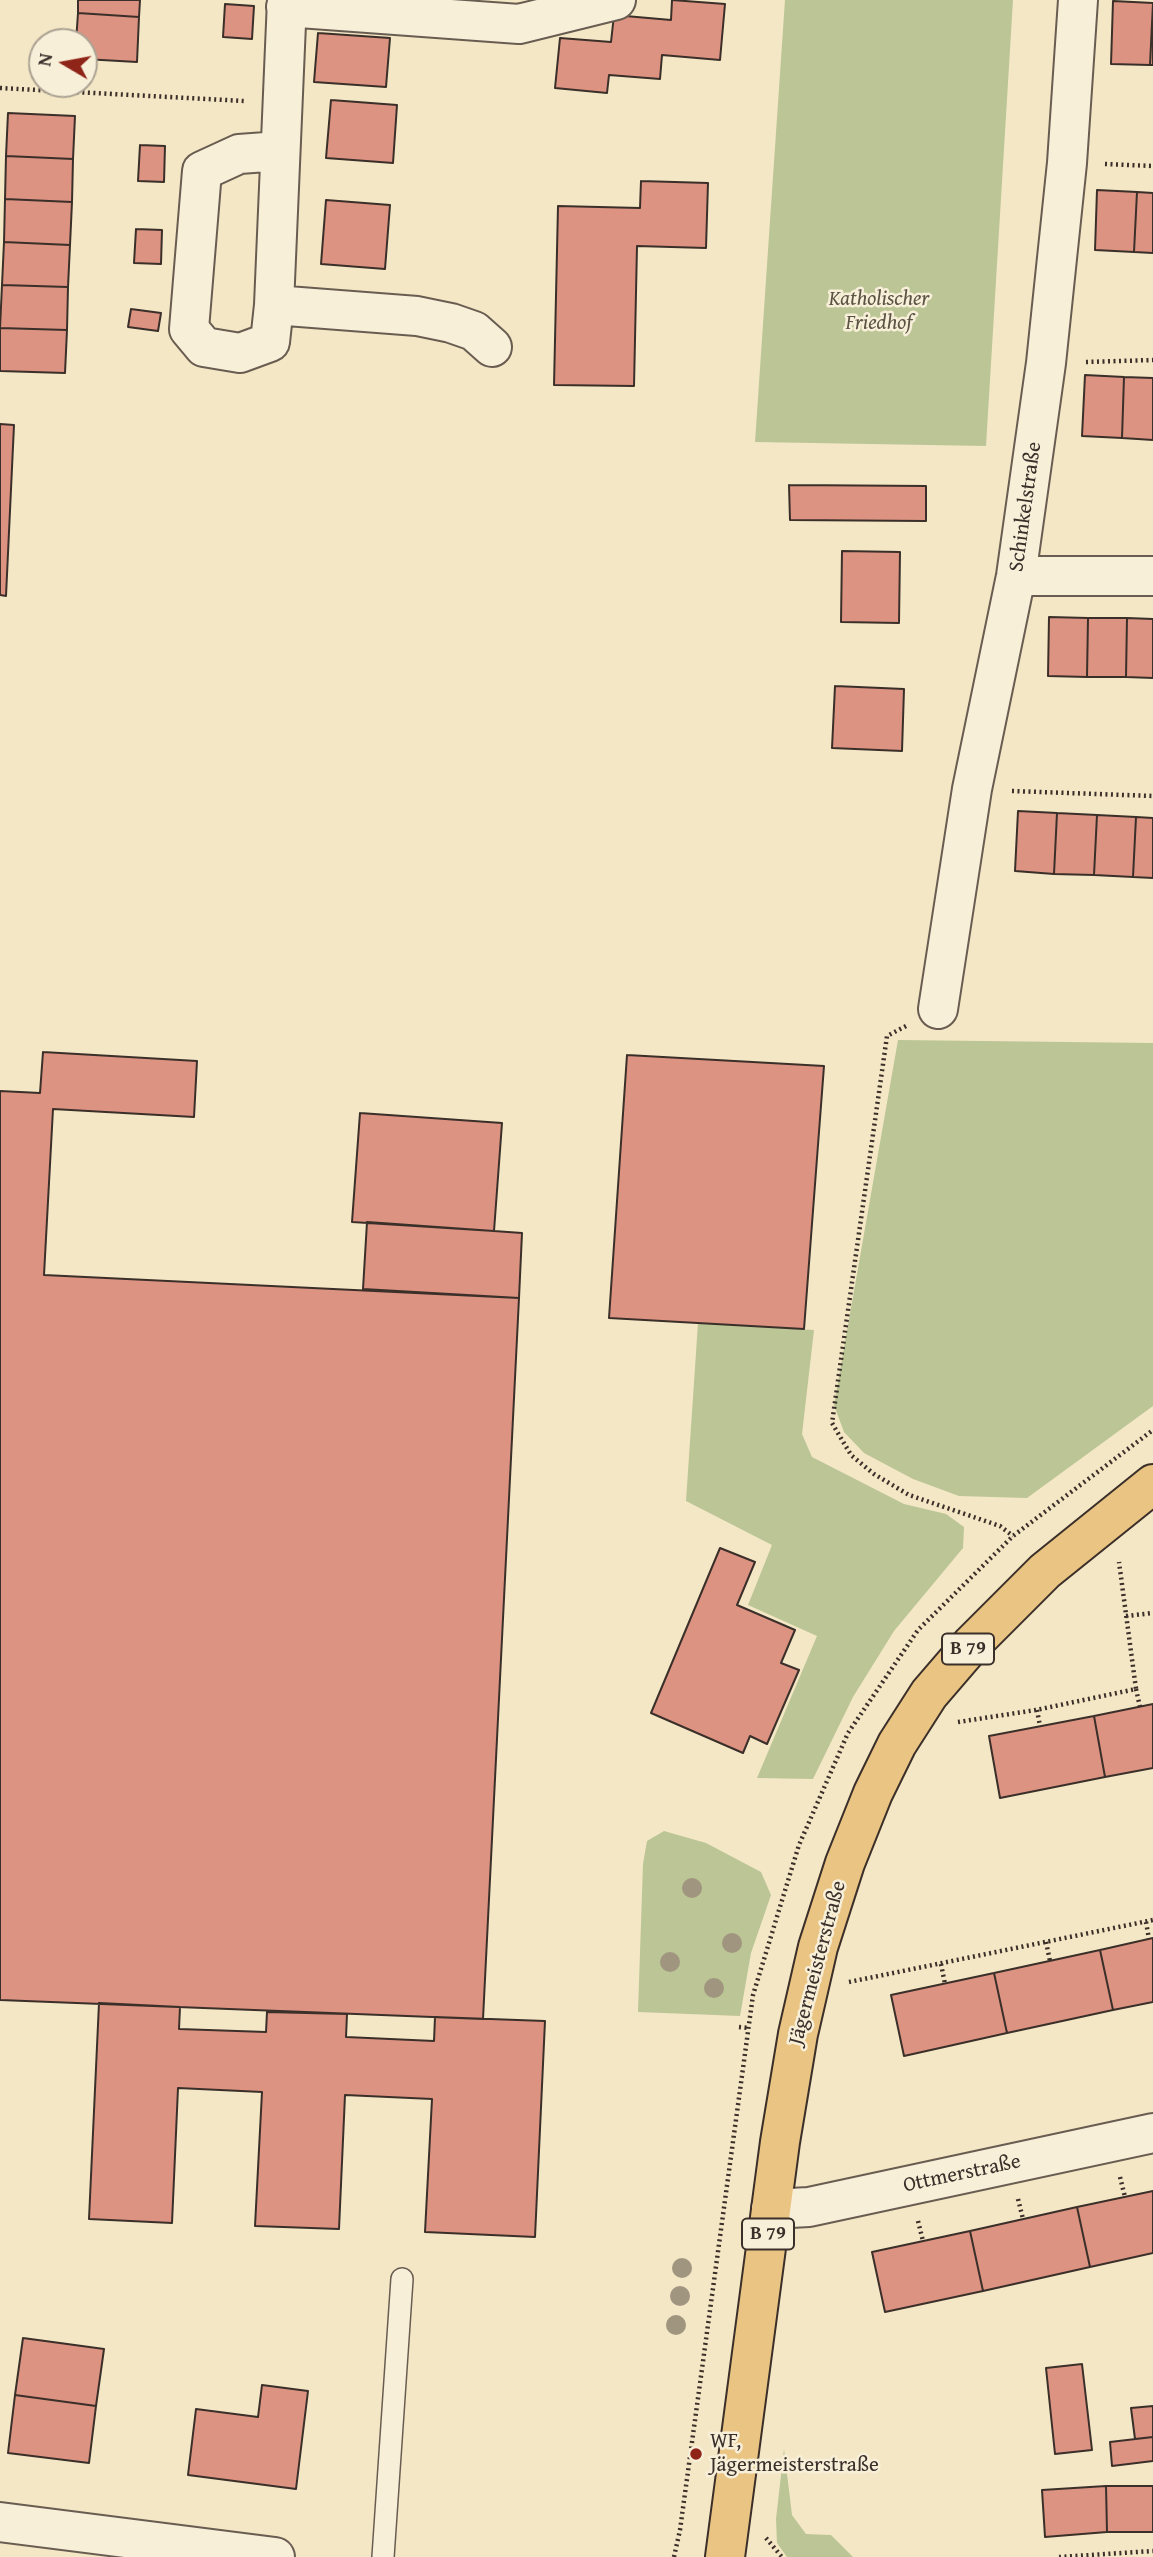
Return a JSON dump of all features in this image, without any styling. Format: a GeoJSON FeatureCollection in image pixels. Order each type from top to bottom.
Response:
{"type":"FeatureCollection","features":[{"type":"Feature","properties":{"kind":"main road","name":"Jägermeisterstraße"},"geometry":{"type":"LineString","coordinates":[[726,2557],[771,2208],[798,2034],[818,1947],[850,1851],[873,1793],[897,1744],[929,1693],[972,1644],[1045,1572],[1153,1484]]}},
{"type":"Feature","properties":{"kind":"street"},"geometry":{"type":"LineString","coordinates":[[280,151],[239,154],[202,171],[189,329],[204,347],[240,353],[270,342],[274,305],[286,4],[519,24],[616,0]]}},
{"type":"Feature","properties":{"kind":"street","name":"Schinkelstraße"},"geometry":{"type":"LineString","coordinates":[[938,1009],[972,789],[1017,576],[1046,363],[1067,163],[1078,0]]}},
{"type":"Feature","properties":{"kind":"street"},"geometry":{"type":"LineString","coordinates":[[274,305],[418,316],[474,331],[492,347]]}},
{"type":"Feature","properties":{"kind":"street"},"geometry":{"type":"LineString","coordinates":[[1017,576],[1153,576]]}},
{"type":"Feature","properties":{"kind":"street","name":"Ottmerstraße"},"geometry":{"type":"LineString","coordinates":[[771,2208],[809,2207],[1153,2133]]}},
{"type":"Feature","properties":{"kind":"street"},"geometry":{"type":"LineString","coordinates":[[0,2522],[157,2550],[275,2557]]}},
{"type":"Feature","properties":{"kind":"lane"},"geometry":{"type":"LineString","coordinates":[[383,2557],[402,2279]]}},
{"type":"Feature","properties":{"kind":"path"},"geometry":{"type":"LineString","coordinates":[[0,88],[282,103]]}},
{"type":"Feature","properties":{"kind":"path"},"geometry":{"type":"LineString","coordinates":[[1067,163],[1153,166]]}},
{"type":"Feature","properties":{"kind":"path"},"geometry":{"type":"LineString","coordinates":[[1046,363],[1153,360]]}},
{"type":"Feature","properties":{"kind":"path"},"geometry":{"type":"LineString","coordinates":[[972,789],[1153,796]]}},
{"type":"Feature","properties":{"kind":"path"},"geometry":{"type":"LineString","coordinates":[[938,1009],[887,1036],[832,1423],[850,1455],[874,1474],[909,1495],[1000,1526],[1013,1536]]}},
{"type":"Feature","properties":{"kind":"path"},"geometry":{"type":"LineString","coordinates":[[1119,1561],[1140,1707]]}},
{"type":"Feature","properties":{"kind":"path"},"geometry":{"type":"LineString","coordinates":[[1126,1616],[1153,1613]]}},
{"type":"Feature","properties":{"kind":"path"},"geometry":{"type":"LineString","coordinates":[[959,1713],[951,1723],[1037,1710],[1136,1689]]}},
{"type":"Feature","properties":{"kind":"path"},"geometry":{"type":"LineString","coordinates":[[1037,1710],[1040,1726]]}},
{"type":"Feature","properties":{"kind":"path"},"geometry":{"type":"LineString","coordinates":[[849,1982],[1153,1920]]}},
{"type":"Feature","properties":{"kind":"path"},"geometry":{"type":"LineString","coordinates":[[1146,1922],[1149,1939]]}},
{"type":"Feature","properties":{"kind":"path"},"geometry":{"type":"LineString","coordinates":[[1046,1942],[1050,1961]]}},
{"type":"Feature","properties":{"kind":"path"},"geometry":{"type":"LineString","coordinates":[[941,1964],[946,1984]]}},
{"type":"Feature","properties":{"kind":"path"},"geometry":{"type":"LineString","coordinates":[[847,1995],[853,1969]]}},
{"type":"Feature","properties":{"kind":"path"},"geometry":{"type":"LineString","coordinates":[[739,2027],[748,2028]]}},
{"type":"Feature","properties":{"kind":"path"},"geometry":{"type":"LineString","coordinates":[[674,2557],[680,2530]]}},
{"type":"Feature","properties":{"kind":"path"},"geometry":{"type":"LineString","coordinates":[[1059,2557],[1153,2551]]}},
{"type":"Feature","properties":{"kind":"green space","name":"Katholischer Friedhof"},"geometry":{"type":"Polygon","coordinates":[[[785,0],[1013,0],[986,446],[755,442],[785,0]]]}},
{"type":"Feature","properties":{"kind":"green space"},"geometry":{"type":"Polygon","coordinates":[[[898,1040],[1153,1043],[1153,1406],[1027,1498],[959,1496],[913,1479],[864,1453],[844,1432],[834,1405],[898,1040]]]}},
{"type":"Feature","properties":{"kind":"green space"},"geometry":{"type":"Polygon","coordinates":[[[698,1323],[814,1330],[802,1434],[812,1457],[904,1504],[946,1514],[964,1527],[963,1548],[894,1631],[853,1697],[813,1779],[757,1778],[817,1636],[748,1605],[772,1545],[686,1501],[698,1323]]]}},
{"type":"Feature","properties":{"kind":"green space"},"geometry":{"type":"Polygon","coordinates":[[[664,1831],[706,1843],[761,1872],[771,1895],[751,1953],[740,2016],[638,2012],[643,1864],[647,1841],[664,1831]]]}},
{"type":"Feature","properties":{"kind":"green space"},"geometry":{"type":"Polygon","coordinates":[[[784,2449],[792,2515],[806,2534],[831,2535],[853,2557],[787,2557],[777,2543],[776,2519],[784,2449]]]}},
{"type":"Feature","properties":{"kind":"building"},"geometry":{"type":"Polygon","coordinates":[[[78,0],[140,0],[139,17],[78,13],[78,0]]]}},
{"type":"Feature","properties":{"kind":"building"},"geometry":{"type":"Polygon","coordinates":[[[672,0],[725,4],[720,60],[662,55],[660,79],[609,75],[607,93],[555,88],[560,38],[611,42],[614,15],[671,20],[672,0]]]}},
{"type":"Feature","properties":{"kind":"building"},"geometry":{"type":"Polygon","coordinates":[[[1113,1],[1153,3],[1150,65],[1111,64],[1113,1]]]}},
{"type":"Feature","properties":{"kind":"building"},"geometry":{"type":"Polygon","coordinates":[[[225,4],[254,6],[252,39],[223,37],[225,4]]]}},
{"type":"Feature","properties":{"kind":"building"},"geometry":{"type":"Polygon","coordinates":[[[1153,6],[1153,65],[1150,65],[1153,6]]]}},
{"type":"Feature","properties":{"kind":"building"},"geometry":{"type":"Polygon","coordinates":[[[78,13],[139,17],[137,62],[98,60],[98,28],[77,28],[78,13]]]}},
{"type":"Feature","properties":{"kind":"building"},"geometry":{"type":"Polygon","coordinates":[[[318,33],[390,38],[386,87],[314,82],[318,33]]]}},
{"type":"Feature","properties":{"kind":"building"},"geometry":{"type":"Polygon","coordinates":[[[331,100],[397,105],[393,163],[326,158],[331,100]]]}},
{"type":"Feature","properties":{"kind":"building"},"geometry":{"type":"Polygon","coordinates":[[[8,113],[75,116],[73,159],[6,156],[8,113]]]}},
{"type":"Feature","properties":{"kind":"building"},"geometry":{"type":"Polygon","coordinates":[[[140,145],[165,146],[164,182],[138,181],[140,145]]]}},
{"type":"Feature","properties":{"kind":"building"},"geometry":{"type":"Polygon","coordinates":[[[6,156],[73,159],[72,202],[5,199],[6,156]]]}},
{"type":"Feature","properties":{"kind":"building"},"geometry":{"type":"Polygon","coordinates":[[[641,181],[708,183],[706,248],[637,246],[634,386],[554,385],[558,206],[640,208],[641,181]]]}},
{"type":"Feature","properties":{"kind":"building"},"geometry":{"type":"Polygon","coordinates":[[[1097,190],[1137,192],[1134,252],[1095,250],[1097,190]]]}},
{"type":"Feature","properties":{"kind":"building"},"geometry":{"type":"Polygon","coordinates":[[[1137,192],[1153,193],[1153,253],[1134,252],[1137,192]]]}},
{"type":"Feature","properties":{"kind":"building"},"geometry":{"type":"Polygon","coordinates":[[[5,199],[72,202],[70,245],[4,242],[5,199]]]}},
{"type":"Feature","properties":{"kind":"building"},"geometry":{"type":"Polygon","coordinates":[[[326,200],[390,205],[385,269],[321,264],[326,200]]]}},
{"type":"Feature","properties":{"kind":"building"},"geometry":{"type":"Polygon","coordinates":[[[136,229],[162,230],[161,264],[134,263],[136,229]]]}},
{"type":"Feature","properties":{"kind":"building"},"geometry":{"type":"Polygon","coordinates":[[[4,242],[70,245],[68,287],[2,285],[4,242]]]}},
{"type":"Feature","properties":{"kind":"building"},"geometry":{"type":"Polygon","coordinates":[[[2,285],[68,287],[67,330],[0,328],[2,285]]]}},
{"type":"Feature","properties":{"kind":"building"},"geometry":{"type":"Polygon","coordinates":[[[131,309],[161,313],[158,331],[128,327],[131,309]]]}},
{"type":"Feature","properties":{"kind":"building"},"geometry":{"type":"Polygon","coordinates":[[[0,328],[67,330],[65,373],[0,371],[0,328]]]}},
{"type":"Feature","properties":{"kind":"building"},"geometry":{"type":"Polygon","coordinates":[[[1085,375],[1124,377],[1122,438],[1082,436],[1085,375]]]}},
{"type":"Feature","properties":{"kind":"building"},"geometry":{"type":"Polygon","coordinates":[[[1124,377],[1153,378],[1153,440],[1122,438],[1124,377]]]}},
{"type":"Feature","properties":{"kind":"building"},"geometry":{"type":"Polygon","coordinates":[[[0,424],[14,425],[6,596],[0,595],[0,424]]]}},
{"type":"Feature","properties":{"kind":"building"},"geometry":{"type":"Polygon","coordinates":[[[789,485],[926,486],[926,521],[790,520],[789,485]]]}},
{"type":"Feature","properties":{"kind":"building"},"geometry":{"type":"Polygon","coordinates":[[[842,551],[900,552],[899,623],[841,622],[842,551]]]}},
{"type":"Feature","properties":{"kind":"building"},"geometry":{"type":"Polygon","coordinates":[[[1049,617],[1088,618],[1087,677],[1048,676],[1049,617]]]}},
{"type":"Feature","properties":{"kind":"building"},"geometry":{"type":"Polygon","coordinates":[[[1088,618],[1127,618],[1126,677],[1087,677],[1088,618]]]}},
{"type":"Feature","properties":{"kind":"building"},"geometry":{"type":"Polygon","coordinates":[[[1127,618],[1153,619],[1153,678],[1126,677],[1127,618]]]}},
{"type":"Feature","properties":{"kind":"building"},"geometry":{"type":"Polygon","coordinates":[[[835,686],[904,689],[902,751],[832,748],[835,686]]]}},
{"type":"Feature","properties":{"kind":"building"},"geometry":{"type":"Polygon","coordinates":[[[1018,811],[1057,813],[1054,874],[1015,871],[1018,811]]]}},
{"type":"Feature","properties":{"kind":"building"},"geometry":{"type":"Polygon","coordinates":[[[1057,813],[1097,815],[1094,875],[1054,874],[1057,813]]]}},
{"type":"Feature","properties":{"kind":"building"},"geometry":{"type":"Polygon","coordinates":[[[1097,815],[1136,817],[1133,877],[1094,875],[1097,815]]]}},
{"type":"Feature","properties":{"kind":"building"},"geometry":{"type":"Polygon","coordinates":[[[1136,817],[1153,818],[1153,878],[1133,877],[1136,817]]]}},
{"type":"Feature","properties":{"kind":"building"},"geometry":{"type":"Polygon","coordinates":[[[43,1052],[197,1061],[194,1117],[53,1109],[44,1275],[519,1298],[483,2019],[0,2000],[0,1091],[40,1093],[43,1052]]]}},
{"type":"Feature","properties":{"kind":"building"},"geometry":{"type":"Polygon","coordinates":[[[627,1055],[824,1066],[804,1329],[609,1318],[627,1055]]]}},
{"type":"Feature","properties":{"kind":"building"},"geometry":{"type":"Polygon","coordinates":[[[360,1113],[502,1123],[494,1231],[352,1222],[360,1113]]]}},
{"type":"Feature","properties":{"kind":"building"},"geometry":{"type":"Polygon","coordinates":[[[367,1222],[522,1233],[519,1298],[363,1289],[367,1222]]]}},
{"type":"Feature","properties":{"kind":"building"},"geometry":{"type":"Polygon","coordinates":[[[720,1548],[755,1562],[737,1605],[795,1630],[781,1663],[799,1670],[767,1744],[750,1736],[743,1753],[651,1713],[720,1548]]]}},
{"type":"Feature","properties":{"kind":"building"},"geometry":{"type":"Polygon","coordinates":[[[1153,1704],[1153,1768],[1105,1777],[1094,1716],[1153,1704]]]}},
{"type":"Feature","properties":{"kind":"building"},"geometry":{"type":"Polygon","coordinates":[[[1094,1716],[1105,1777],[1000,1798],[989,1736],[1094,1716]]]}},
{"type":"Feature","properties":{"kind":"building"},"geometry":{"type":"Polygon","coordinates":[[[1153,1938],[1153,2002],[1113,2010],[1100,1950],[1153,1938]]]}},
{"type":"Feature","properties":{"kind":"building"},"geometry":{"type":"Polygon","coordinates":[[[1100,1950],[1113,2010],[1007,2033],[994,1973],[1100,1950]]]}},
{"type":"Feature","properties":{"kind":"building"},"geometry":{"type":"Polygon","coordinates":[[[994,1973],[1007,2033],[904,2056],[891,1995],[994,1973]]]}},
{"type":"Feature","properties":{"kind":"building"},"geometry":{"type":"Polygon","coordinates":[[[99,2003],[180,2007],[179,2029],[266,2032],[267,2012],[347,2014],[346,2037],[434,2041],[435,2017],[545,2021],[535,2237],[425,2232],[432,2099],[345,2095],[339,2229],[255,2226],[262,2092],[178,2088],[172,2223],[89,2219],[99,2003]]]}},
{"type":"Feature","properties":{"kind":"building"},"geometry":{"type":"Polygon","coordinates":[[[1153,2191],[1153,2253],[1090,2267],[1077,2207],[1153,2191]]]}},
{"type":"Feature","properties":{"kind":"building"},"geometry":{"type":"Polygon","coordinates":[[[1077,2207],[1090,2267],[983,2291],[970,2231],[1077,2207]]]}},
{"type":"Feature","properties":{"kind":"building"},"geometry":{"type":"Polygon","coordinates":[[[970,2231],[983,2291],[885,2312],[872,2252],[970,2231]]]}},
{"type":"Feature","properties":{"kind":"building"},"geometry":{"type":"Polygon","coordinates":[[[23,2338],[104,2349],[96,2406],[15,2395],[23,2338]]]}},
{"type":"Feature","properties":{"kind":"building"},"geometry":{"type":"Polygon","coordinates":[[[1082,2364],[1092,2450],[1055,2454],[1046,2368],[1082,2364]]]}},
{"type":"Feature","properties":{"kind":"building"},"geometry":{"type":"Polygon","coordinates":[[[262,2385],[308,2391],[296,2489],[188,2475],[196,2409],[258,2417],[262,2385]]]}},
{"type":"Feature","properties":{"kind":"building"},"geometry":{"type":"Polygon","coordinates":[[[15,2395],[96,2406],[89,2463],[8,2453],[15,2395]]]}},
{"type":"Feature","properties":{"kind":"building"},"geometry":{"type":"Polygon","coordinates":[[[1153,2406],[1153,2437],[1135,2439],[1131,2408],[1153,2406]]]}},
{"type":"Feature","properties":{"kind":"building"},"geometry":{"type":"Polygon","coordinates":[[[1153,2437],[1153,2461],[1112,2466],[1110,2442],[1153,2437]]]}},
{"type":"Feature","properties":{"kind":"building"},"geometry":{"type":"Polygon","coordinates":[[[1106,2486],[1153,2486],[1153,2532],[1107,2532],[1106,2486]]]}},
{"type":"Feature","properties":{"kind":"building"},"geometry":{"type":"Polygon","coordinates":[[[1106,2486],[1107,2532],[1045,2537],[1042,2490],[1106,2486]]]}},
{"type":"Feature","properties":{"kind":"place","name":"WF, Jägermeisterstraße"},"geometry":{"type":"Point","coordinates":[696,2454]}}]}
